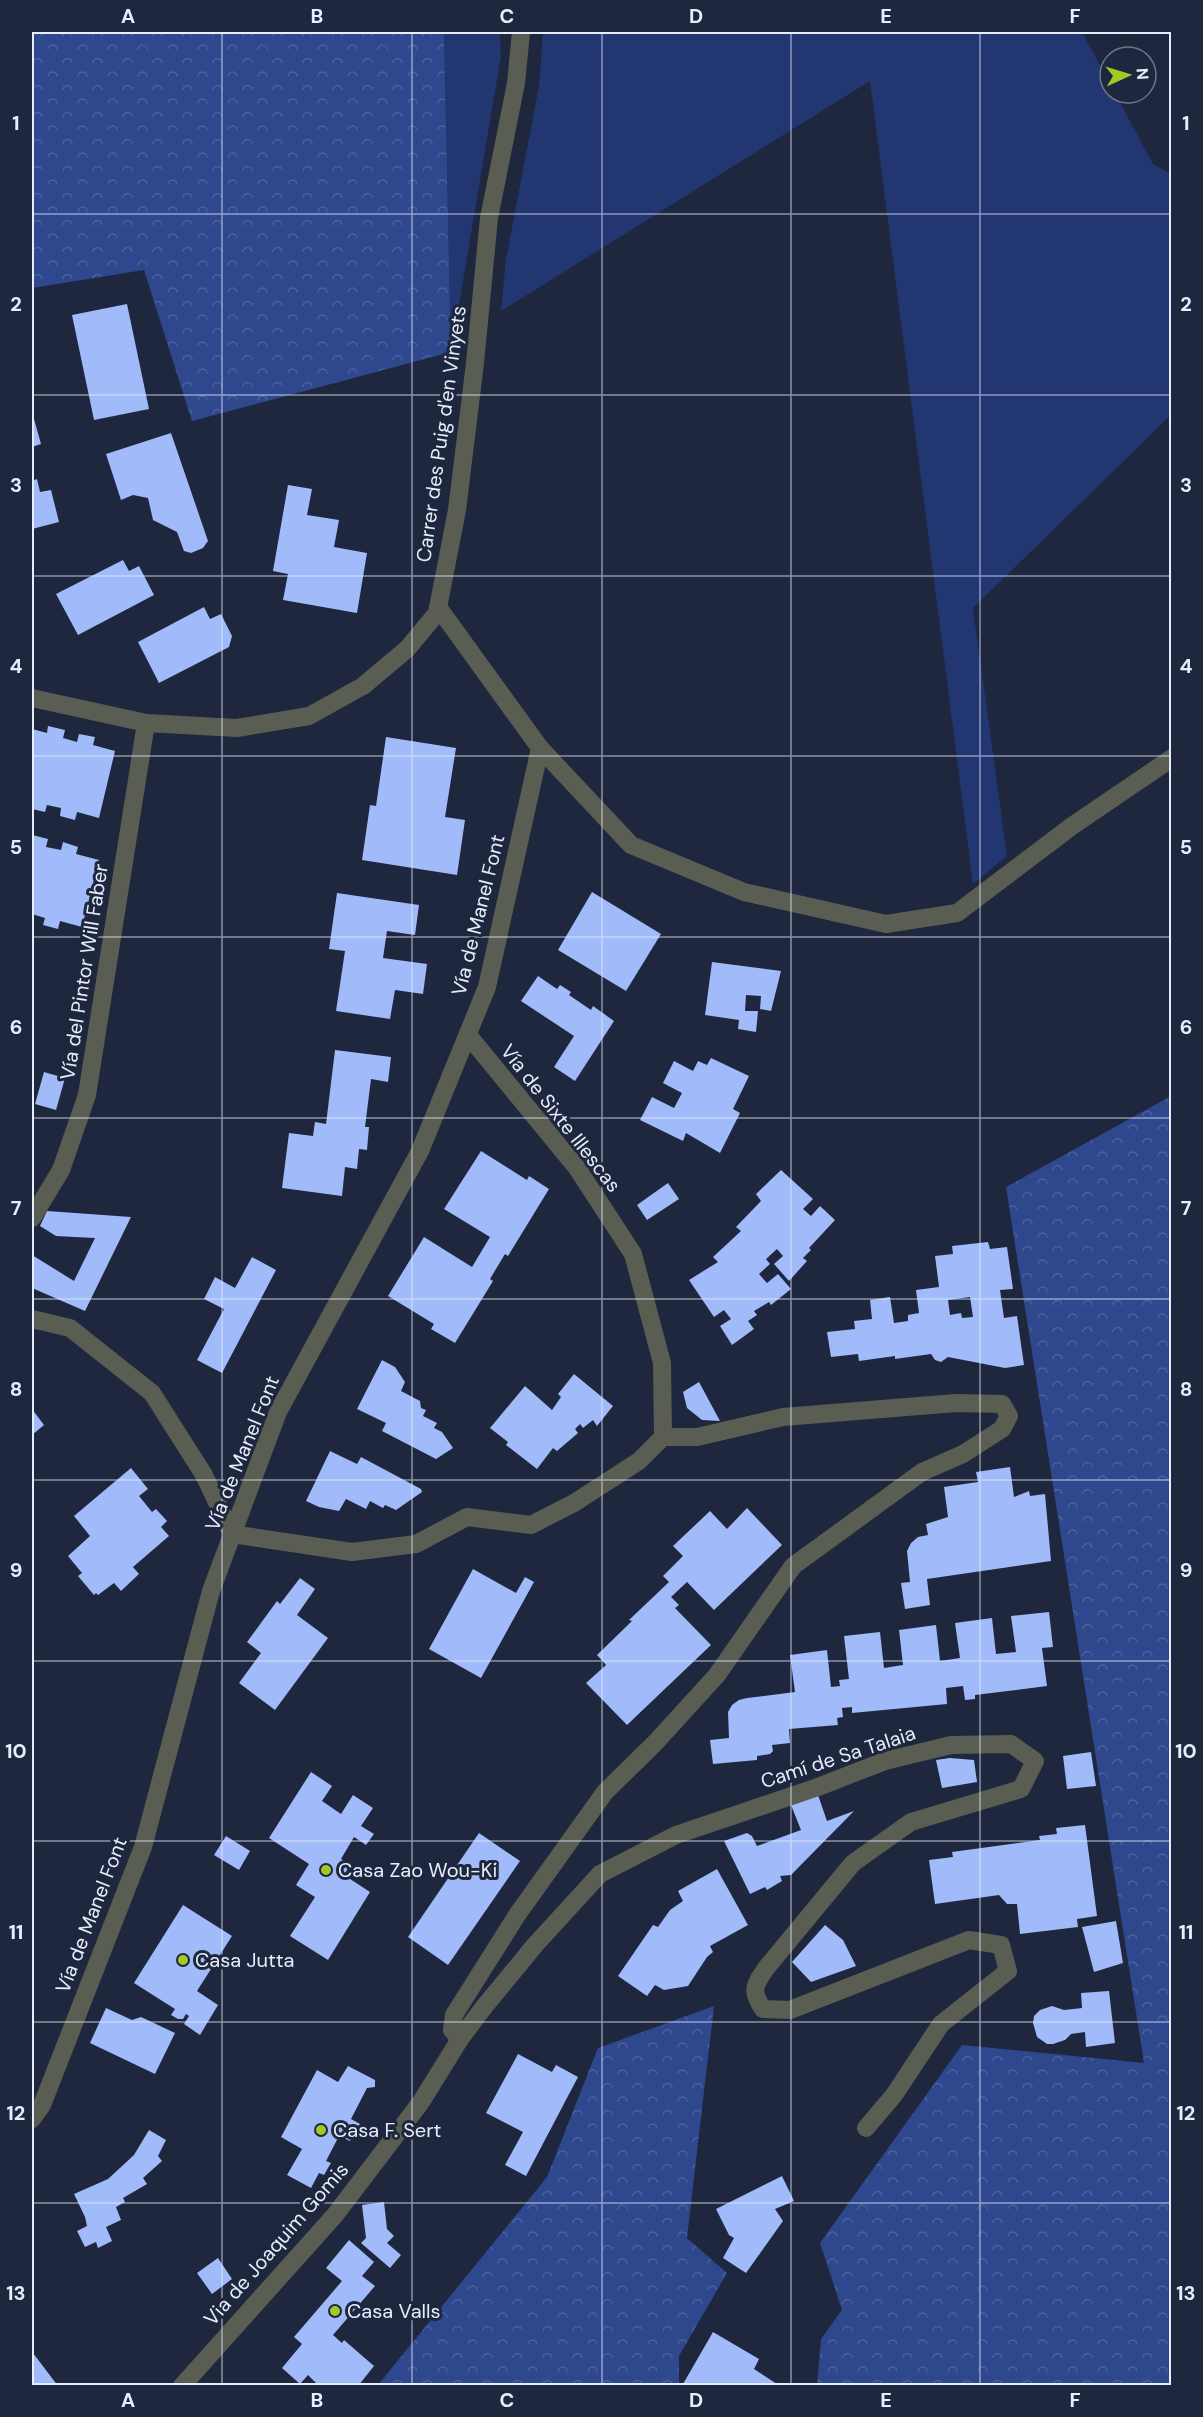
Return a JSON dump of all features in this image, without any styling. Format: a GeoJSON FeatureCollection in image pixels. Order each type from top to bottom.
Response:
{"type":"FeatureCollection","features":[{"type":"Feature","properties":{"kind":"street","name":"Carrer des Puig d'en Vinyets"},"geometry":{"type":"LineString","coordinates":[[32,698],[146,723],[237,728],[309,716],[363,686],[407,649],[437,613],[457,510],[476,363],[489,218],[516,82],[520,32]]}},
{"type":"Feature","properties":{"kind":"street"},"geometry":{"type":"LineString","coordinates":[[438,607],[540,748],[631,845],[744,892],[886,924],[957,913],[1072,826],[1172,758]]}},
{"type":"Feature","properties":{"kind":"street","name":"Vía del Pintor Will Faber"},"geometry":{"type":"LineString","coordinates":[[32,1218],[61,1170],[87,1095],[146,723]]}},
{"type":"Feature","properties":{"kind":"street","name":"Vía de Manel Font"},"geometry":{"type":"LineString","coordinates":[[32,2120],[42,2105],[143,1847],[211,1591],[278,1412],[420,1151],[487,987],[540,748]]}},
{"type":"Feature","properties":{"kind":"street","name":"Vía de Sixte Illescas"},"geometry":{"type":"LineString","coordinates":[[468,1035],[577,1168],[633,1254],[662,1363],[663,1437]]}},
{"type":"Feature","properties":{"kind":"street"},"geometry":{"type":"LineString","coordinates":[[32,1319],[70,1328],[152,1393],[204,1475],[232,1534],[352,1552],[416,1544],[467,1517],[531,1525],[574,1503],[639,1461],[663,1437],[697,1437],[783,1417],[956,1403],[1002,1404],[1009,1416],[1002,1429],[963,1454],[922,1473],[794,1566],[717,1675],[655,1743],[605,1792],[524,1905],[454,2015],[452,2030],[460,2039]]}},
{"type":"Feature","properties":{"kind":"street","name":"Camí de Sa Talaia"},"geometry":{"type":"LineString","coordinates":[[460,2039],[535,1945],[600,1874],[676,1835],[818,1787],[885,1761],[951,1745],[1011,1744],[1035,1761],[1021,1790],[911,1822],[853,1863],[766,1966],[755,1984],[755,1998],[763,2009],[790,2010],[969,1940],[1001,1945],[1008,1971],[941,2024],[894,2095],[866,2128]]}},
{"type":"Feature","properties":{"kind":"street","name":"Via de Joaquim Gomis"},"geometry":{"type":"LineString","coordinates":[[182,2385],[335,2215],[421,2102],[460,2039]]}},
{"type":"Feature","properties":{"kind":"shaded area"},"geometry":{"type":"Polygon","coordinates":[[[444,32],[500,32],[501,56],[451,352],[444,32]]]}},
{"type":"Feature","properties":{"kind":"shaded area"},"geometry":{"type":"Polygon","coordinates":[[[543,32],[1082,32],[1098,62],[1098,105],[1121,105],[1153,164],[1171,174],[1171,415],[973,608],[1007,856],[973,884],[870,81],[501,311],[506,259],[539,86],[543,32]]]}},
{"type":"Feature","properties":{"kind":"green space"},"geometry":{"type":"Polygon","coordinates":[[[32,32],[444,32],[451,352],[192,421],[144,270],[32,288],[32,32]]]}},
{"type":"Feature","properties":{"kind":"green space"},"geometry":{"type":"Polygon","coordinates":[[[1171,1096],[1171,2385],[817,2385],[821,2339],[842,2310],[820,2243],[962,2045],[1144,2063],[1006,1187],[1171,1096]]]}},
{"type":"Feature","properties":{"kind":"green space"},"geometry":{"type":"Polygon","coordinates":[[[714,2006],[687,2238],[727,2273],[679,2356],[679,2385],[378,2385],[547,2177],[598,2048],[714,2006]]]}},
{"type":"Feature","properties":{"kind":"building"},"geometry":{"type":"Polygon","coordinates":[[[127,304],[149,409],[94,420],[72,315],[127,304]]]}},
{"type":"Feature","properties":{"kind":"building"},"geometry":{"type":"Polygon","coordinates":[[[32,412],[41,444],[32,447],[32,412]]]}},
{"type":"Feature","properties":{"kind":"building"},"geometry":{"type":"Polygon","coordinates":[[[171,433],[208,541],[203,548],[191,553],[184,551],[177,532],[153,520],[148,498],[133,495],[121,500],[106,454],[171,433]]]}},
{"type":"Feature","properties":{"kind":"building"},"geometry":{"type":"Polygon","coordinates":[[[37,479],[40,492],[51,490],[59,522],[32,529],[32,481],[37,479]]]}},
{"type":"Feature","properties":{"kind":"building"},"geometry":{"type":"Polygon","coordinates":[[[288,485],[312,489],[307,515],[339,520],[334,547],[367,553],[357,613],[283,600],[288,574],[273,571],[288,485]]]}},
{"type":"Feature","properties":{"kind":"building"},"geometry":{"type":"Polygon","coordinates":[[[123,560],[129,571],[139,566],[154,595],[78,635],[56,594],[123,560]]]}},
{"type":"Feature","properties":{"kind":"building"},"geometry":{"type":"Polygon","coordinates":[[[204,607],[210,619],[221,614],[232,636],[229,647],[159,683],[138,642],[204,607]]]}},
{"type":"Feature","properties":{"kind":"building"},"geometry":{"type":"Polygon","coordinates":[[[48,726],[65,730],[63,738],[77,742],[79,734],[95,737],[93,745],[115,751],[99,818],[77,812],[75,820],[60,816],[61,808],[47,805],[45,812],[32,809],[32,729],[47,733],[48,726]]]}},
{"type":"Feature","properties":{"kind":"building"},"geometry":{"type":"Polygon","coordinates":[[[386,737],[456,748],[445,817],[465,820],[457,875],[362,860],[370,805],[376,806],[386,737]]]}},
{"type":"Feature","properties":{"kind":"building"},"geometry":{"type":"Polygon","coordinates":[[[32,835],[48,839],[46,847],[61,850],[63,842],[78,847],[76,854],[99,860],[82,927],[60,921],[58,929],[43,925],[45,918],[32,914],[32,835]]]}},
{"type":"Feature","properties":{"kind":"building"},"geometry":{"type":"Polygon","coordinates":[[[592,892],[661,934],[626,991],[558,950],[592,892]]]}},
{"type":"Feature","properties":{"kind":"building"},"geometry":{"type":"Polygon","coordinates":[[[337,893],[419,905],[415,935],[387,931],[383,958],[427,964],[423,994],[395,990],[390,1019],[336,1011],[345,951],[329,949],[337,893]]]}},
{"type":"Feature","properties":{"kind":"building"},"geometry":{"type":"Polygon","coordinates":[[[712,962],[781,971],[771,1011],[760,1009],[761,996],[746,995],[745,1011],[758,1011],[756,1032],[738,1029],[739,1020],[705,1015],[712,962]]]}},
{"type":"Feature","properties":{"kind":"building"},"geometry":{"type":"Polygon","coordinates":[[[538,976],[557,989],[560,985],[571,992],[569,995],[591,1010],[593,1006],[614,1021],[575,1081],[554,1067],[574,1036],[521,1001],[538,976]]]}},
{"type":"Feature","properties":{"kind":"building"},"geometry":{"type":"Polygon","coordinates":[[[335,1050],[391,1057],[388,1082],[371,1079],[365,1127],[369,1127],[367,1150],[359,1149],[357,1169],[345,1167],[342,1196],[282,1188],[289,1133],[313,1136],[315,1122],[326,1124],[335,1050]]]}},
{"type":"Feature","properties":{"kind":"building"},"geometry":{"type":"Polygon","coordinates":[[[711,1058],[749,1076],[733,1109],[740,1113],[720,1153],[686,1133],[683,1141],[640,1120],[652,1097],[674,1108],[682,1093],[663,1083],[674,1061],[693,1071],[698,1061],[707,1065],[711,1058]]]}},
{"type":"Feature","properties":{"kind":"building"},"geometry":{"type":"Polygon","coordinates":[[[44,1072],[65,1078],[56,1110],[35,1104],[44,1072]]]}},
{"type":"Feature","properties":{"kind":"building"},"geometry":{"type":"Polygon","coordinates":[[[481,1151],[527,1180],[529,1176],[549,1189],[508,1256],[505,1254],[490,1279],[493,1281],[455,1343],[431,1329],[434,1324],[388,1296],[424,1237],[472,1267],[490,1237],[444,1209],[481,1151]]]}},
{"type":"Feature","properties":{"kind":"building"},"geometry":{"type":"Polygon","coordinates":[[[781,1170],[813,1199],[803,1209],[811,1216],[820,1206],[835,1220],[809,1248],[811,1250],[803,1258],[807,1261],[789,1281],[774,1264],[783,1256],[777,1249],[766,1259],[770,1264],[759,1274],[767,1283],[778,1274],[791,1289],[771,1305],[769,1302],[754,1311],[757,1315],[748,1321],[754,1329],[732,1345],[720,1326],[731,1319],[724,1310],[714,1317],[689,1280],[718,1262],[713,1257],[741,1231],[736,1227],[761,1201],[756,1194],[781,1170]]]}},
{"type":"Feature","properties":{"kind":"building"},"geometry":{"type":"Polygon","coordinates":[[[668,1183],[679,1199],[647,1220],[637,1205],[668,1183]]]}},
{"type":"Feature","properties":{"kind":"building"},"geometry":{"type":"Polygon","coordinates":[[[47,1211],[131,1217],[85,1311],[32,1288],[32,1255],[74,1281],[95,1238],[56,1236],[40,1226],[47,1211]]]}},
{"type":"Feature","properties":{"kind":"building"},"geometry":{"type":"Polygon","coordinates":[[[988,1242],[990,1249],[1007,1247],[1013,1289],[1000,1290],[1004,1318],[1017,1316],[1024,1365],[1005,1368],[948,1357],[941,1362],[935,1360],[931,1354],[859,1361],[858,1354],[831,1357],[827,1332],[855,1329],[854,1321],[872,1319],[870,1300],[890,1297],[894,1323],[908,1321],[908,1315],[919,1313],[916,1290],[939,1287],[935,1256],[953,1254],[952,1246],[988,1242]],[[970,1297],[948,1300],[950,1315],[961,1313],[962,1318],[973,1317],[970,1297]]]}},
{"type":"Feature","properties":{"kind":"building"},"geometry":{"type":"Polygon","coordinates":[[[252,1257],[276,1270],[222,1373],[197,1360],[224,1309],[204,1299],[215,1277],[235,1288],[252,1257]]]}},
{"type":"Feature","properties":{"kind":"building"},"geometry":{"type":"Polygon","coordinates":[[[382,1360],[395,1367],[405,1382],[401,1391],[420,1401],[421,1408],[426,1410],[423,1416],[437,1423],[434,1428],[442,1432],[453,1448],[436,1459],[382,1431],[386,1423],[357,1409],[382,1360]]]}},
{"type":"Feature","properties":{"kind":"building"},"geometry":{"type":"Polygon","coordinates":[[[574,1374],[613,1406],[597,1426],[593,1420],[583,1428],[580,1424],[575,1429],[578,1433],[557,1451],[553,1448],[537,1469],[506,1445],[508,1442],[490,1428],[525,1386],[552,1410],[561,1397],[558,1394],[574,1374]]]}},
{"type":"Feature","properties":{"kind":"building"},"geometry":{"type":"Polygon","coordinates":[[[699,1382],[720,1421],[702,1420],[687,1408],[683,1392],[699,1382]]]}},
{"type":"Feature","properties":{"kind":"building"},"geometry":{"type":"Polygon","coordinates":[[[32,1409],[44,1425],[32,1435],[32,1409]]]}},
{"type":"Feature","properties":{"kind":"building"},"geometry":{"type":"Polygon","coordinates":[[[330,1451],[357,1464],[361,1457],[421,1489],[422,1492],[396,1510],[385,1505],[383,1508],[370,1501],[366,1509],[346,1499],[339,1511],[319,1507],[306,1501],[330,1451]]]}},
{"type":"Feature","properties":{"kind":"building"},"geometry":{"type":"Polygon","coordinates":[[[1010,1467],[1014,1497],[1029,1491],[1030,1496],[1045,1494],[1051,1561],[927,1579],[930,1605],[905,1609],[901,1583],[910,1582],[907,1551],[918,1537],[928,1535],[926,1524],[948,1517],[944,1487],[978,1482],[976,1472],[1010,1467]]]}},
{"type":"Feature","properties":{"kind":"building"},"geometry":{"type":"Polygon","coordinates":[[[131,1468],[148,1489],[139,1496],[152,1512],[156,1509],[167,1521],[161,1527],[169,1536],[133,1567],[139,1574],[121,1591],[114,1583],[98,1595],[96,1593],[94,1595],[78,1576],[82,1573],[68,1556],[90,1536],[74,1516],[131,1468]]]}},
{"type":"Feature","properties":{"kind":"building"},"geometry":{"type":"Polygon","coordinates":[[[747,1508],[782,1545],[714,1610],[687,1582],[671,1597],[679,1605],[675,1608],[711,1645],[627,1725],[586,1683],[606,1665],[597,1655],[669,1582],[663,1576],[683,1556],[673,1546],[710,1511],[727,1529],[747,1508]]]}},
{"type":"Feature","properties":{"kind":"building"},"geometry":{"type":"Polygon","coordinates":[[[473,1569],[516,1593],[525,1577],[534,1582],[481,1678],[429,1649],[473,1569]]]}},
{"type":"Feature","properties":{"kind":"building"},"geometry":{"type":"Polygon","coordinates":[[[300,1578],[315,1589],[297,1615],[328,1638],[275,1710],[239,1683],[261,1653],[247,1642],[277,1601],[280,1604],[300,1578]]]}},
{"type":"Feature","properties":{"kind":"building"},"geometry":{"type":"Polygon","coordinates":[[[1049,1612],[1053,1647],[1042,1648],[1047,1686],[975,1695],[975,1699],[965,1700],[963,1686],[946,1688],[947,1704],[852,1713],[852,1707],[842,1708],[843,1717],[837,1718],[838,1725],[789,1729],[790,1743],[772,1745],[773,1751],[770,1754],[757,1756],[757,1760],[713,1764],[710,1740],[729,1738],[728,1712],[732,1705],[747,1698],[795,1692],[790,1655],[827,1650],[831,1687],[840,1686],[839,1680],[849,1679],[844,1636],[880,1632],[884,1668],[903,1665],[899,1630],[936,1625],[940,1661],[960,1658],[955,1623],[992,1618],[996,1654],[1016,1652],[1011,1616],[1049,1612]]]}},
{"type":"Feature","properties":{"kind":"building"},"geometry":{"type":"Polygon","coordinates":[[[1091,1752],[1096,1786],[1067,1789],[1063,1756],[1091,1752]]]}},
{"type":"Feature","properties":{"kind":"building"},"geometry":{"type":"Polygon","coordinates":[[[950,1758],[974,1760],[977,1782],[942,1788],[936,1760],[950,1758]]]}},
{"type":"Feature","properties":{"kind":"building","name":"Casa Zao Wou-Ki"},"geometry":{"type":"Polygon","coordinates":[[[311,1772],[332,1786],[322,1801],[341,1814],[353,1795],[373,1808],[361,1826],[374,1834],[366,1845],[354,1837],[341,1859],[350,1865],[344,1875],[370,1892],[328,1960],[290,1936],[315,1897],[296,1885],[309,1864],[269,1838],[311,1772]]]}},
{"type":"Feature","properties":{"kind":"building"},"geometry":{"type":"Polygon","coordinates":[[[818,1795],[827,1821],[854,1811],[791,1875],[780,1876],[782,1881],[767,1890],[765,1887],[750,1894],[724,1841],[747,1833],[752,1836],[757,1846],[801,1830],[791,1805],[818,1795]]]}},
{"type":"Feature","properties":{"kind":"building"},"geometry":{"type":"Polygon","coordinates":[[[1085,1825],[1097,1916],[1077,1919],[1078,1927],[1020,1934],[1017,1904],[1007,1904],[999,1895],[935,1904],[929,1860],[953,1857],[952,1852],[1040,1840],[1039,1836],[1057,1834],[1056,1828],[1085,1825]]]}},
{"type":"Feature","properties":{"kind":"building"},"geometry":{"type":"Polygon","coordinates":[[[479,1833],[520,1861],[448,1965],[408,1937],[479,1833]]]}},
{"type":"Feature","properties":{"kind":"building"},"geometry":{"type":"Polygon","coordinates":[[[226,1836],[250,1851],[239,1870],[214,1855],[226,1836]]]}},
{"type":"Feature","properties":{"kind":"building"},"geometry":{"type":"Polygon","coordinates":[[[717,1869],[748,1925],[710,1946],[713,1952],[707,1957],[688,1986],[664,1990],[655,1985],[647,1996],[618,1976],[653,1925],[658,1927],[670,1910],[683,1901],[678,1891],[717,1869]]]}},
{"type":"Feature","properties":{"kind":"building","name":"Casa Jutta"},"geometry":{"type":"Polygon","coordinates":[[[183,1905],[232,1936],[197,1991],[218,2005],[200,2035],[184,2024],[189,2016],[186,2014],[183,2019],[178,2019],[171,2015],[175,2009],[134,1983],[183,1905]]]}},
{"type":"Feature","properties":{"kind":"building"},"geometry":{"type":"Polygon","coordinates":[[[1116,1921],[1123,1963],[1094,1972],[1082,1927],[1116,1921]]]}},
{"type":"Feature","properties":{"kind":"building"},"geometry":{"type":"Polygon","coordinates":[[[825,1925],[843,1940],[856,1966],[811,1982],[792,1962],[825,1925]]]}},
{"type":"Feature","properties":{"kind":"building"},"geometry":{"type":"Polygon","coordinates":[[[1109,1991],[1115,2043],[1086,2047],[1085,2032],[1071,2034],[1065,2040],[1053,2044],[1047,2044],[1037,2037],[1033,2023],[1034,2016],[1040,2010],[1052,2006],[1064,2010],[1082,2008],[1081,1993],[1109,1991]]]}},
{"type":"Feature","properties":{"kind":"building"},"geometry":{"type":"Polygon","coordinates":[[[106,2008],[132,2020],[141,2017],[175,2033],[155,2074],[90,2043],[106,2008]]]}},
{"type":"Feature","properties":{"kind":"building"},"geometry":{"type":"Polygon","coordinates":[[[518,2054],[552,2072],[556,2065],[578,2077],[526,2176],[505,2165],[523,2132],[486,2113],[518,2054]]]}},
{"type":"Feature","properties":{"kind":"building","name":"Casa F. Sert"},"geometry":{"type":"Polygon","coordinates":[[[348,2066],[375,2080],[375,2087],[367,2088],[351,2119],[360,2124],[350,2141],[339,2136],[326,2161],[331,2163],[324,2175],[319,2173],[311,2188],[287,2175],[302,2149],[281,2137],[317,2070],[338,2082],[348,2066]]]}},
{"type":"Feature","properties":{"kind":"building"},"geometry":{"type":"Polygon","coordinates":[[[149,2130],[166,2140],[158,2156],[162,2161],[143,2178],[147,2184],[123,2198],[125,2202],[116,2207],[121,2220],[106,2227],[112,2241],[98,2248],[96,2242],[85,2247],[77,2231],[87,2226],[74,2194],[108,2179],[134,2155],[149,2130]]]}},
{"type":"Feature","properties":{"kind":"building"},"geometry":{"type":"Polygon","coordinates":[[[782,2176],[794,2201],[775,2209],[783,2221],[746,2273],[723,2258],[734,2238],[729,2235],[716,2209],[782,2176]]]}},
{"type":"Feature","properties":{"kind":"building"},"geometry":{"type":"Polygon","coordinates":[[[384,2202],[387,2229],[394,2236],[387,2243],[401,2255],[390,2268],[361,2243],[366,2238],[362,2205],[384,2202]]]}},
{"type":"Feature","properties":{"kind":"building","name":"Casa Valls"},"geometry":{"type":"Polygon","coordinates":[[[349,2240],[374,2262],[362,2276],[375,2286],[333,2335],[342,2343],[344,2340],[374,2366],[358,2386],[314,2386],[316,2383],[308,2375],[300,2384],[282,2368],[302,2344],[294,2337],[342,2281],[326,2268],[349,2240]]]}},
{"type":"Feature","properties":{"kind":"building"},"geometry":{"type":"Polygon","coordinates":[[[218,2258],[232,2279],[212,2294],[197,2273],[218,2258]]]}},
{"type":"Feature","properties":{"kind":"building"},"geometry":{"type":"Polygon","coordinates":[[[713,2332],[759,2359],[754,2369],[780,2386],[686,2386],[683,2384],[713,2332]]]}},
{"type":"Feature","properties":{"kind":"building"},"geometry":{"type":"Polygon","coordinates":[[[33,2353],[58,2386],[32,2386],[33,2353]]]}},
{"type":"Feature","properties":{"kind":"place","name":"Casa Zao Wou-Ki"},"geometry":{"type":"Point","coordinates":[326,1870]}},
{"type":"Feature","properties":{"kind":"place","name":"Casa Jutta"},"geometry":{"type":"Point","coordinates":[183,1960]}},
{"type":"Feature","properties":{"kind":"place","name":"Casa F. Sert"},"geometry":{"type":"Point","coordinates":[321,2130]}},
{"type":"Feature","properties":{"kind":"place","name":"Casa Valls"},"geometry":{"type":"Point","coordinates":[335,2311]}}]}
